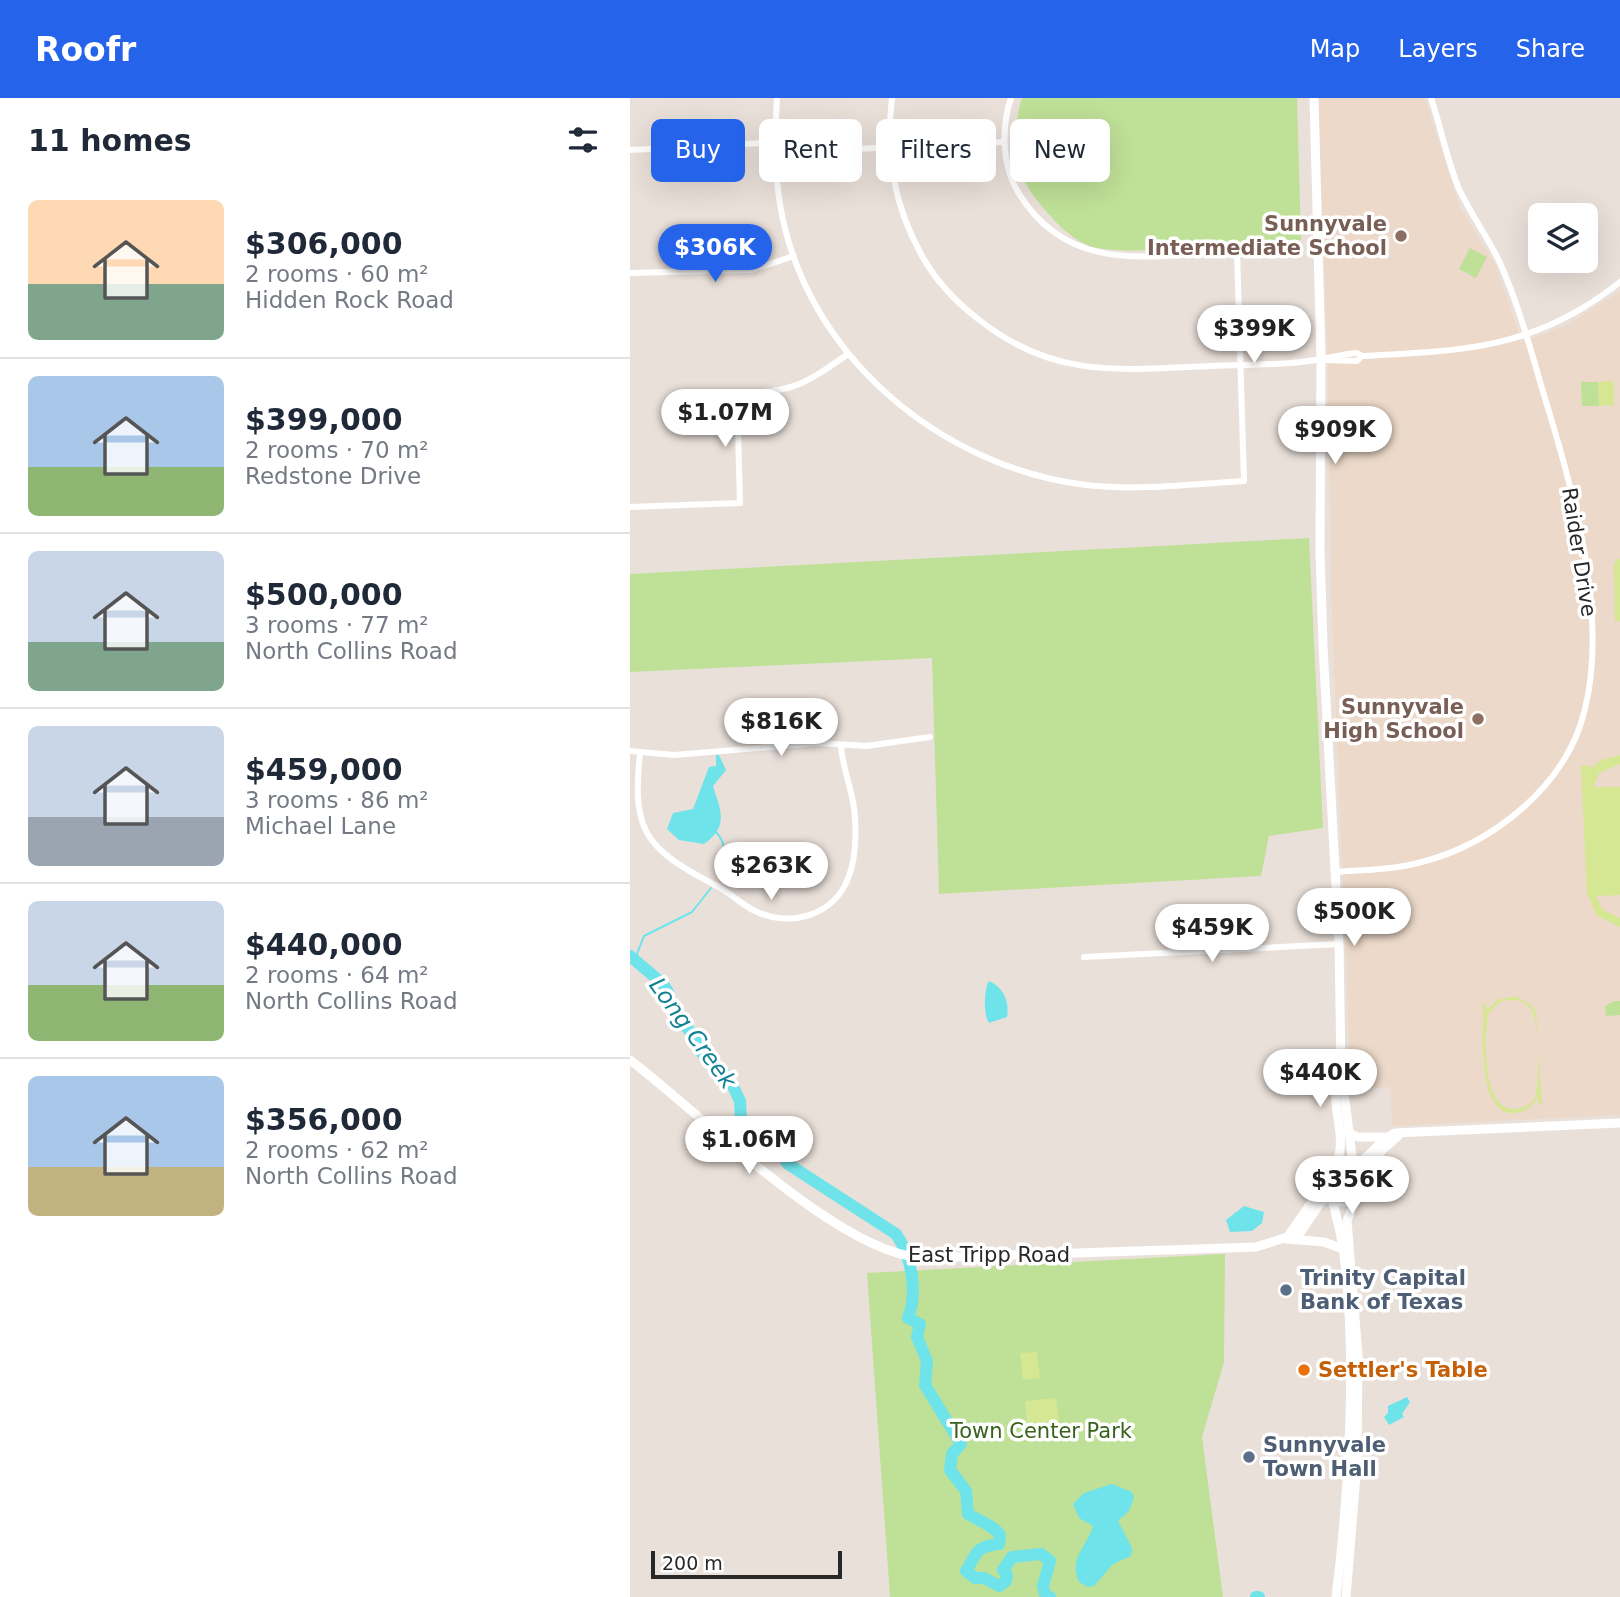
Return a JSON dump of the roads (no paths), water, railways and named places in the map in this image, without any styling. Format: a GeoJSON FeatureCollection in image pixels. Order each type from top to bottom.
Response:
{"type":"FeatureCollection","features":[{"type":"Feature","properties":{"kind":"street"},"geometry":{"type":"LineString","coordinates":[[776,119],[777,98]]}},
{"type":"Feature","properties":{"kind":"street"},"geometry":{"type":"LineString","coordinates":[[890,119],[892,98]]}},
{"type":"Feature","properties":{"kind":"street"},"geometry":{"type":"LineString","coordinates":[[778,182],[780,204],[794,256],[814,301],[848,354],[884,392],[918,420],[975,453],[1018,470],[1064,481],[1110,486],[1244,481],[1237,251],[1119,256],[1083,249],[1042,225],[1020,195],[1007,165],[1004,142],[1011,98]]}},
{"type":"Feature","properties":{"kind":"street"},"geometry":{"type":"LineString","coordinates":[[1314,98],[1321,359],[1320,551],[1339,944],[1341,1068],[1347,1132],[1354,1164],[1362,1172],[1365,1184]]}},
{"type":"Feature","properties":{"kind":"street","name":"Raider Drive"},"geometry":{"type":"LineString","coordinates":[[1334,872],[1417,863],[1442,856],[1491,832],[1533,798],[1553,775],[1585,710],[1591,665],[1579,526],[1561,452],[1526,336],[1500,262],[1459,187],[1431,98]]}},
{"type":"Feature","properties":{"kind":"street"},"geometry":{"type":"LineString","coordinates":[[996,142],[1004,142]]}},
{"type":"Feature","properties":{"kind":"street"},"geometry":{"type":"LineString","coordinates":[[630,150],[759,145]]}},
{"type":"Feature","properties":{"kind":"street"},"geometry":{"type":"LineString","coordinates":[[893,182],[909,232],[932,274],[965,309],[1005,341],[1040,358],[1078,365],[1132,370],[1321,359],[1357,361],[1362,356],[1451,352],[1526,336],[1571,316],[1620,282]]}},
{"type":"Feature","properties":{"kind":"street"},"geometry":{"type":"LineString","coordinates":[[630,273],[752,270],[794,256]]}},
{"type":"Feature","properties":{"kind":"street"},"geometry":{"type":"LineString","coordinates":[[630,507],[740,503],[737,394],[779,393],[804,385],[848,354]]}},
{"type":"Feature","properties":{"kind":"street"},"geometry":{"type":"LineString","coordinates":[[630,751],[674,755],[774,744],[866,746],[930,737]]}},
{"type":"Feature","properties":{"kind":"street"},"geometry":{"type":"LineString","coordinates":[[640,752],[638,800],[642,818],[647,833],[665,854],[752,909],[790,920],[817,913],[836,902],[849,878],[853,863],[853,811],[844,774],[841,745]]}},
{"type":"Feature","properties":{"kind":"street"},"geometry":{"type":"LineString","coordinates":[[1084,957],[1339,944]]}},
{"type":"Feature","properties":{"kind":"street","name":"East Tripp Road"},"geometry":{"type":"LineString","coordinates":[[630,1060],[822,1214],[869,1244],[892,1253],[917,1258],[1256,1247],[1286,1239],[1306,1227],[1321,1202],[1331,1197]]}},
{"type":"Feature","properties":{"kind":"street"},"geometry":{"type":"LineString","coordinates":[[1286,1239],[1325,1183],[1327,1172],[1336,1164],[1340,1143],[1334,1086],[1341,1068]]}},
{"type":"Feature","properties":{"kind":"street"},"geometry":{"type":"LineString","coordinates":[[1347,1132],[1358,1137],[1385,1137],[1410,1132],[1620,1124]]}},
{"type":"Feature","properties":{"kind":"street"},"geometry":{"type":"LineString","coordinates":[[1346,1597],[1353,1374],[1347,1221],[1355,1199],[1382,1150],[1395,1137],[1410,1132]]}},
{"type":"Feature","properties":{"kind":"street"},"geometry":{"type":"LineString","coordinates":[[1336,1164],[1354,1164],[1369,1155],[1385,1137]]}},
{"type":"Feature","properties":{"kind":"street"},"geometry":{"type":"LineString","coordinates":[[1325,1183],[1331,1197],[1343,1249],[1352,1313]]}},
{"type":"Feature","properties":{"kind":"street"},"geometry":{"type":"LineString","coordinates":[[1331,1197],[1343,1202],[1355,1199]]}},
{"type":"Feature","properties":{"kind":"street"},"geometry":{"type":"LineString","coordinates":[[1286,1239],[1323,1242],[1343,1249]]}},
{"type":"Feature","properties":{"kind":"street"},"geometry":{"type":"LineString","coordinates":[[1336,1597],[1348,1515]]}},
{"type":"Feature","properties":{"kind":"water"},"geometry":{"type":"Polygon","coordinates":[[[716,755],[719,755],[726,770],[713,786],[721,817],[717,831],[704,844],[679,840],[667,829],[673,813],[693,809],[709,767],[716,766],[716,755]]]}},
{"type":"Feature","properties":{"kind":"water"},"geometry":{"type":"Polygon","coordinates":[[[989,981],[1002,991],[1008,1012],[1007,1017],[989,1023],[985,1002],[989,981]]]}},
{"type":"Feature","properties":{"kind":"water"},"geometry":{"type":"Polygon","coordinates":[[[1244,1206],[1264,1212],[1262,1223],[1252,1231],[1230,1232],[1226,1220],[1244,1206]]]}},
{"type":"Feature","properties":{"kind":"water"},"geometry":{"type":"Polygon","coordinates":[[[1407,1397],[1410,1402],[1402,1414],[1404,1417],[1389,1425],[1384,1417],[1388,1413],[1388,1406],[1407,1397]]]}},
{"type":"Feature","properties":{"kind":"water"},"geometry":{"type":"Polygon","coordinates":[[[1112,1484],[1132,1492],[1134,1497],[1129,1511],[1118,1521],[1132,1548],[1131,1556],[1113,1564],[1094,1586],[1088,1587],[1079,1582],[1076,1566],[1093,1526],[1079,1518],[1073,1504],[1084,1493],[1112,1484]]]}},
{"type":"Feature","properties":{"kind":"waterway"},"geometry":{"type":"LineString","coordinates":[[716,832],[724,852],[720,873]]}},
{"type":"Feature","properties":{"kind":"waterway"},"geometry":{"type":"LineString","coordinates":[[635,959],[644,936],[692,912],[711,888]]}},
{"type":"Feature","properties":{"kind":"waterway","name":"Long Creek"},"geometry":{"type":"LineString","coordinates":[[630,956],[663,984],[668,992],[670,1006],[699,1043],[700,1051],[729,1078],[740,1101],[741,1120],[773,1144],[773,1153],[784,1157],[788,1164],[896,1234],[902,1243],[913,1286],[908,1318],[920,1324],[917,1337],[927,1361],[925,1385],[961,1444],[952,1454],[950,1470],[966,1491],[968,1514],[1000,1535],[999,1544],[980,1549],[966,1571],[975,1578],[984,1578],[999,1586],[1006,1581],[1007,1575],[1003,1570],[1012,1557],[1041,1554],[1050,1561],[1043,1586],[1045,1594],[1050,1597]]}},
{"type":"Feature","properties":{"kind":"place","name":"Sunnyvale Intermediate School"},"geometry":{"type":"Point","coordinates":[1401,236]}},
{"type":"Feature","properties":{"kind":"place","name":"Sunnyvale High School"},"geometry":{"type":"Point","coordinates":[1478,719]}},
{"type":"Feature","properties":{"kind":"place","name":"Trinity Capital Bank of Texas"},"geometry":{"type":"Point","coordinates":[1286,1290]}},
{"type":"Feature","properties":{"kind":"place","name":"Settler's Table"},"geometry":{"type":"Point","coordinates":[1304,1370]}},
{"type":"Feature","properties":{"kind":"place","name":"Sunnyvale Town Hall"},"geometry":{"type":"Point","coordinates":[1249,1457]}},
{"type":"Feature","properties":{"kind":"park label","name":"Town Center Park"},"geometry":{"type":"Point","coordinates":[1041,1431]}}]}
